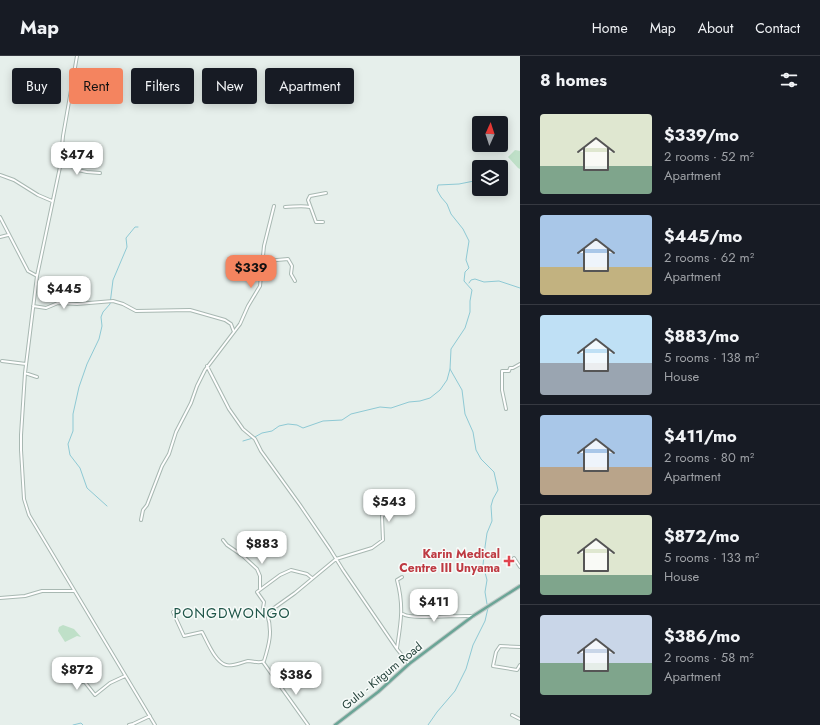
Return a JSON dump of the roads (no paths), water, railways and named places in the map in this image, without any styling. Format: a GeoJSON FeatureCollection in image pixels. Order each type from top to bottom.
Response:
{"type":"FeatureCollection","features":[{"type":"Feature","properties":{"kind":"main road","name":"Gulu - Kitgum Road"},"geometry":{"type":"LineString","coordinates":[[335,725],[378,692],[409,664],[473,616],[520,586]]}},
{"type":"Feature","properties":{"kind":"street"},"geometry":{"type":"LineString","coordinates":[[77,56],[64,129],[61,159],[37,276],[26,364],[21,435],[24,499],[29,515],[155,725]]}},
{"type":"Feature","properties":{"kind":"street"},"geometry":{"type":"LineString","coordinates":[[61,159],[78,170],[100,172]]}},
{"type":"Feature","properties":{"kind":"street"},"geometry":{"type":"LineString","coordinates":[[1,176],[14,180],[38,195],[52,201]]}},
{"type":"Feature","properties":{"kind":"street"},"geometry":{"type":"LineString","coordinates":[[323,222],[316,222],[308,202],[309,197],[326,193]]}},
{"type":"Feature","properties":{"kind":"street"},"geometry":{"type":"LineString","coordinates":[[141,520],[143,510],[169,454],[176,432],[191,403],[197,386],[207,366],[212,362],[240,324],[248,306],[260,286],[264,246],[274,206]]}},
{"type":"Feature","properties":{"kind":"street"},"geometry":{"type":"LineString","coordinates":[[285,207],[310,207]]}},
{"type":"Feature","properties":{"kind":"street"},"geometry":{"type":"LineString","coordinates":[[0,217],[28,271],[37,276]]}},
{"type":"Feature","properties":{"kind":"street"},"geometry":{"type":"LineString","coordinates":[[0,237],[8,235]]}},
{"type":"Feature","properties":{"kind":"street"},"geometry":{"type":"LineString","coordinates":[[262,269],[266,261],[288,259],[292,266],[291,274],[296,280]]}},
{"type":"Feature","properties":{"kind":"street"},"geometry":{"type":"LineString","coordinates":[[33,306],[46,308],[58,302],[77,304],[107,301],[123,304],[136,311],[191,310],[225,320],[231,324],[234,332]]}},
{"type":"Feature","properties":{"kind":"street"},"geometry":{"type":"LineString","coordinates":[[2,361],[26,364]]}},
{"type":"Feature","properties":{"kind":"street"},"geometry":{"type":"LineString","coordinates":[[506,409],[502,390],[502,371],[509,370],[510,368],[520,364]]}},
{"type":"Feature","properties":{"kind":"street"},"geometry":{"type":"LineString","coordinates":[[207,366],[229,409],[243,428],[255,439],[260,451],[300,505],[397,649],[409,664]]}},
{"type":"Feature","properties":{"kind":"street"},"geometry":{"type":"LineString","coordinates":[[25,373],[37,377]]}},
{"type":"Feature","properties":{"kind":"street"},"geometry":{"type":"LineString","coordinates":[[267,614],[270,610],[295,593],[336,559],[372,548],[383,540],[382,516],[385,514],[385,510],[371,512],[370,502]]}},
{"type":"Feature","properties":{"kind":"street"},"geometry":{"type":"LineString","coordinates":[[223,540],[227,545],[243,556],[257,569],[260,576],[260,589]]}},
{"type":"Feature","properties":{"kind":"street"},"geometry":{"type":"LineString","coordinates":[[514,558],[520,566]]}},
{"type":"Feature","properties":{"kind":"street"},"geometry":{"type":"LineString","coordinates":[[263,662],[270,641],[271,628],[267,614],[263,608],[264,602],[256,592],[282,574],[291,570],[307,574],[312,578]]}},
{"type":"Feature","properties":{"kind":"street"},"geometry":{"type":"LineString","coordinates":[[397,649],[402,613],[396,580],[402,577]]}},
{"type":"Feature","properties":{"kind":"street"},"geometry":{"type":"LineString","coordinates":[[0,598],[25,596],[42,591],[74,591]]}},
{"type":"Feature","properties":{"kind":"street"},"geometry":{"type":"LineString","coordinates":[[173,612],[184,636],[202,632],[213,653],[225,664],[231,665],[247,661],[263,662]]}},
{"type":"Feature","properties":{"kind":"street"},"geometry":{"type":"LineString","coordinates":[[402,613],[405,616],[423,618],[459,615],[473,616]]}},
{"type":"Feature","properties":{"kind":"street"},"geometry":{"type":"LineString","coordinates":[[520,646],[500,646],[496,652],[493,666],[517,670],[520,665]]}},
{"type":"Feature","properties":{"kind":"street"},"geometry":{"type":"LineString","coordinates":[[263,662],[308,725]]}},
{"type":"Feature","properties":{"kind":"street"},"geometry":{"type":"LineString","coordinates":[[74,681],[77,684],[84,681],[95,696],[110,683],[125,676]]}},
{"type":"Feature","properties":{"kind":"street"},"geometry":{"type":"LineString","coordinates":[[512,715],[520,719]]}},
{"type":"Feature","properties":{"kind":"street"},"geometry":{"type":"LineString","coordinates":[[129,725],[150,716]]}},
{"type":"Feature","properties":{"kind":"waterway"},"geometry":{"type":"LineString","coordinates":[[472,181],[459,184],[438,185],[437,190],[447,204],[451,214],[463,229],[469,241],[466,260],[469,268],[465,272],[464,281],[472,290],[470,312],[465,328],[451,349],[450,369],[462,390],[465,414],[473,432],[476,450],[481,459],[494,472],[498,490],[491,506],[492,521],[487,533],[483,565],[487,580],[485,592],[487,604]]}},
{"type":"Feature","properties":{"kind":"waterway"},"geometry":{"type":"LineString","coordinates":[[107,506],[87,488],[80,468],[70,455],[68,444],[73,431],[73,414],[79,387],[87,364],[99,339],[102,326],[101,317],[103,312],[110,304],[113,280],[127,247],[126,238],[135,227],[138,227]]}},
{"type":"Feature","properties":{"kind":"waterway"},"geometry":{"type":"LineString","coordinates":[[469,283],[471,280],[475,279],[484,282],[499,281],[520,288]]}},
{"type":"Feature","properties":{"kind":"waterway"},"geometry":{"type":"LineString","coordinates":[[243,441],[262,433],[272,431],[279,426],[288,424],[297,425],[303,428],[323,421],[342,420],[351,414],[380,407],[391,408],[409,402],[430,398],[440,390],[447,380],[450,369]]}},
{"type":"Feature","properties":{"kind":"waterway"},"geometry":{"type":"LineString","coordinates":[[428,725],[455,691],[466,669],[473,645],[485,621],[488,608]]}},
{"type":"Feature","properties":{"kind":"waterway"},"geometry":{"type":"LineString","coordinates":[[73,725],[81,723],[83,725]]}},
{"type":"Feature","properties":{"kind":"place","name":"Karin Medical Centre III Unyama"},"geometry":{"type":"Point","coordinates":[509,561]}},
{"type":"Feature","properties":{"kind":"district","name":"PONGDWONGO"},"geometry":{"type":"Point","coordinates":[232,613]}}]}
